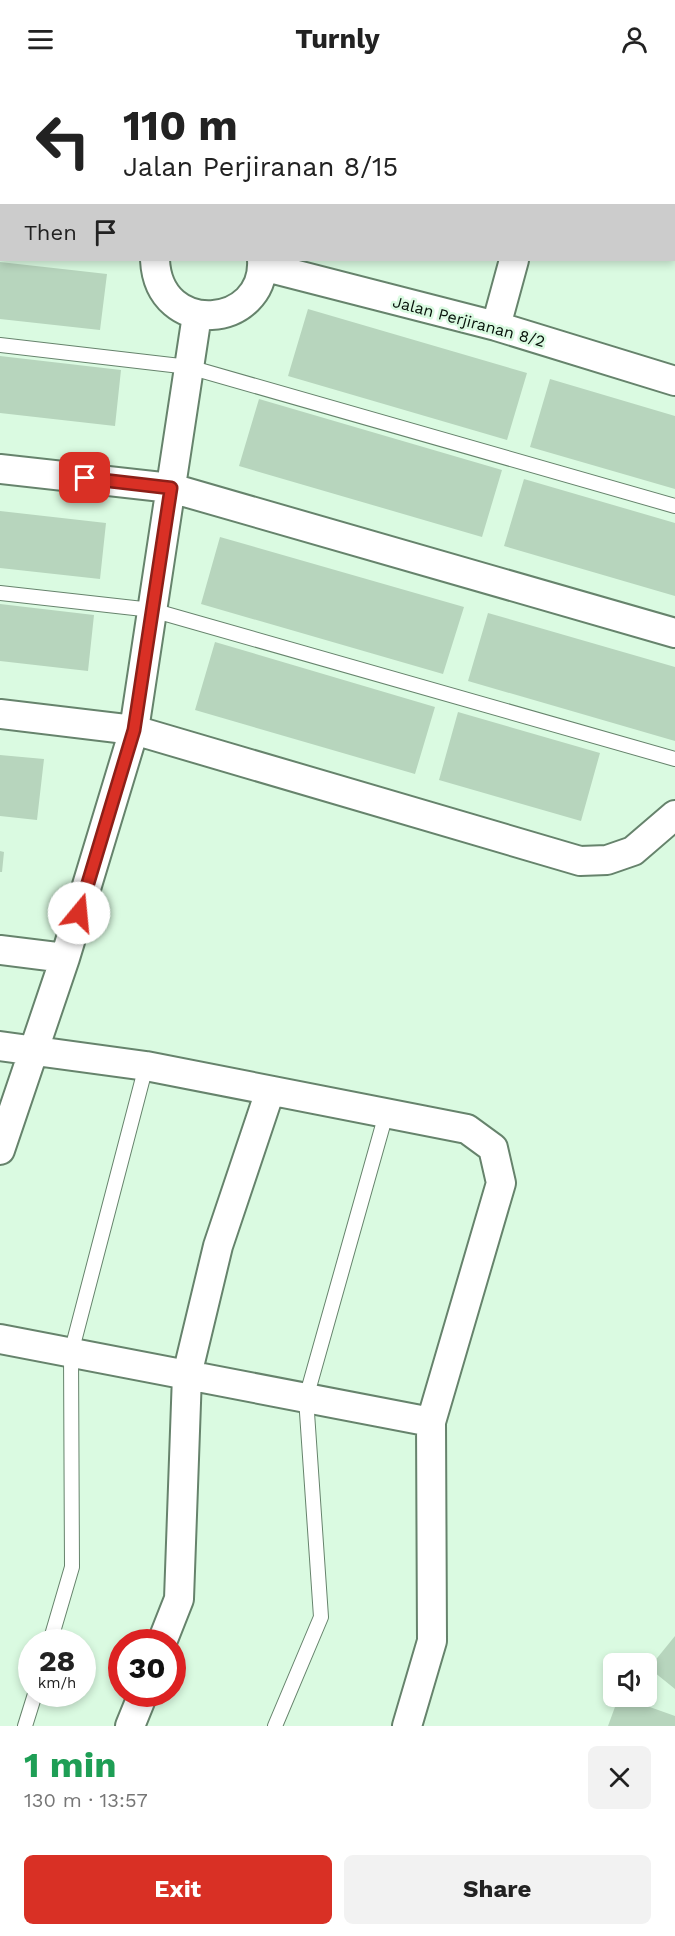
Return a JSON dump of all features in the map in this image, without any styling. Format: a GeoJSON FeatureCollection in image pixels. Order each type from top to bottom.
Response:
{"type":"FeatureCollection","features":[{"type":"Feature","properties":{"kind":"street"},"geometry":{"type":"LineString","coordinates":[[156,261],[156,274],[162,288],[177,305],[197,315],[212,316],[227,312],[240,305],[251,295],[259,282],[262,263]]}},
{"type":"Feature","properties":{"kind":"street"},"geometry":{"type":"LineString","coordinates":[[496,326],[514,261]]}},
{"type":"Feature","properties":{"kind":"street","name":"Jalan Perjiranan 8/2"},"geometry":{"type":"LineString","coordinates":[[262,263],[496,326],[675,381]]}},
{"type":"Feature","properties":{"kind":"street"},"geometry":{"type":"LineString","coordinates":[[0,1150],[65,958],[134,730],[197,315]]}},
{"type":"Feature","properties":{"kind":"street"},"geometry":{"type":"LineString","coordinates":[[0,469],[171,488],[675,633]]}},
{"type":"Feature","properties":{"kind":"street"},"geometry":{"type":"LineString","coordinates":[[0,714],[134,730],[580,861],[607,860],[633,851],[675,816]]}},
{"type":"Feature","properties":{"kind":"street"},"geometry":{"type":"LineString","coordinates":[[0,950],[65,958]]}},
{"type":"Feature","properties":{"kind":"street"},"geometry":{"type":"LineString","coordinates":[[0,1046],[146,1066],[467,1129],[493,1148],[501,1183],[431,1422],[432,1641],[407,1726]]}},
{"type":"Feature","properties":{"kind":"street"},"geometry":{"type":"LineString","coordinates":[[167,1629],[179,1599],[187,1375],[218,1245],[270,1090]]}},
{"type":"Feature","properties":{"kind":"street"},"geometry":{"type":"LineString","coordinates":[[0,1339],[431,1422]]}},
{"type":"Feature","properties":{"kind":"street"},"geometry":{"type":"LineString","coordinates":[[130,1726],[138,1707]]}},
{"type":"Feature","properties":{"kind":"lane"},"geometry":{"type":"LineString","coordinates":[[0,345],[189,367],[675,506]]}},
{"type":"Feature","properties":{"kind":"lane"},"geometry":{"type":"LineString","coordinates":[[0,592],[152,610],[675,759]]}},
{"type":"Feature","properties":{"kind":"lane"},"geometry":{"type":"LineString","coordinates":[[54,1629],[72,1567],[72,1353],[146,1066]]}},
{"type":"Feature","properties":{"kind":"lane"},"geometry":{"type":"LineString","coordinates":[[275,1726],[321,1617],[306,1398],[386,1114]]}},
{"type":"Feature","properties":{"kind":"lane"},"geometry":{"type":"LineString","coordinates":[[25,1726],[31,1707]]}},
{"type":"Feature","properties":{"kind":"building"},"geometry":{"type":"Polygon","coordinates":[[[0,262],[107,274],[100,330],[0,319],[0,262]]]}},
{"type":"Feature","properties":{"kind":"building"},"geometry":{"type":"Polygon","coordinates":[[[308,309],[527,373],[507,440],[288,376],[308,309]]]}},
{"type":"Feature","properties":{"kind":"building"},"geometry":{"type":"Polygon","coordinates":[[[0,356],[121,370],[115,426],[0,413],[0,356]]]}},
{"type":"Feature","properties":{"kind":"building"},"geometry":{"type":"Polygon","coordinates":[[[550,379],[675,416],[675,489],[530,447],[550,379]]]}},
{"type":"Feature","properties":{"kind":"building"},"geometry":{"type":"Polygon","coordinates":[[[259,399],[502,470],[482,537],[239,466],[259,399]]]}},
{"type":"Feature","properties":{"kind":"building"},"geometry":{"type":"Polygon","coordinates":[[[524,479],[675,523],[675,596],[504,546],[524,479]]]}},
{"type":"Feature","properties":{"kind":"building"},"geometry":{"type":"Polygon","coordinates":[[[0,511],[106,523],[100,579],[0,568],[0,511]]]}},
{"type":"Feature","properties":{"kind":"building"},"geometry":{"type":"Polygon","coordinates":[[[220,537],[464,607],[443,674],[201,604],[220,537]]]}},
{"type":"Feature","properties":{"kind":"building"},"geometry":{"type":"Polygon","coordinates":[[[0,604],[94,615],[88,671],[0,661],[0,604]]]}},
{"type":"Feature","properties":{"kind":"building"},"geometry":{"type":"Polygon","coordinates":[[[488,613],[675,667],[675,741],[468,681],[488,613]]]}},
{"type":"Feature","properties":{"kind":"building"},"geometry":{"type":"Polygon","coordinates":[[[215,642],[435,707],[415,774],[195,710],[215,642]]]}},
{"type":"Feature","properties":{"kind":"building"},"geometry":{"type":"Polygon","coordinates":[[[458,712],[600,753],[581,821],[439,780],[458,712]]]}},
{"type":"Feature","properties":{"kind":"building"},"geometry":{"type":"Polygon","coordinates":[[[0,755],[44,759],[37,820],[0,816],[0,755]]]}},
{"type":"Feature","properties":{"kind":"building"},"geometry":{"type":"Polygon","coordinates":[[[0,851],[4,852],[2,872],[0,872],[0,851]]]}},
{"type":"Feature","properties":{"kind":"building"},"geometry":{"type":"Polygon","coordinates":[[[675,1636],[675,1689],[657,1674],[657,1658],[675,1636]]]}},
{"type":"Feature","properties":{"kind":"building"},"geometry":{"type":"Polygon","coordinates":[[[615,1707],[650,1707],[675,1716],[675,1726],[608,1726],[615,1707]]]}},
{"type":"Feature","properties":{"kind":"route"},"geometry":{"type":"LineString","coordinates":[[79,913],[134,730],[171,488],[85,478]]}}]}
